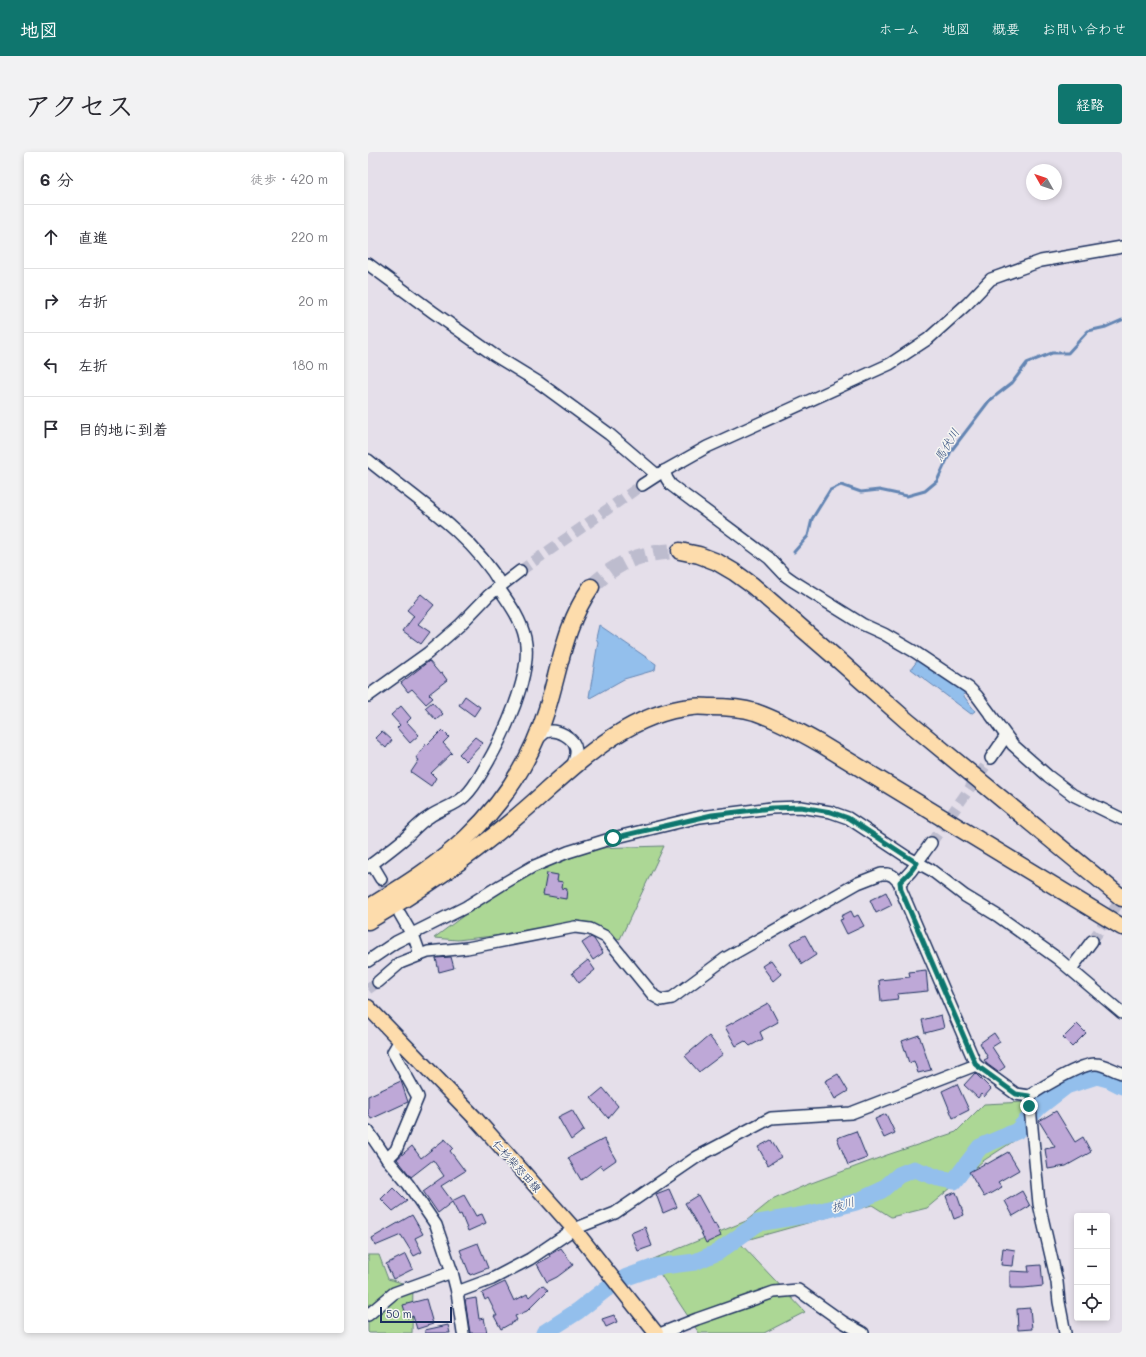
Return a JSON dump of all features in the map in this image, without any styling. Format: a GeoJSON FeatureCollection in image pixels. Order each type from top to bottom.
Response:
{"type":"FeatureCollection","features":[{"type":"Feature","properties":{"kind":"highway"},"geometry":{"type":"LineString","coordinates":[[680,551],[699,555],[717,562],[752,585],[906,720],[1122,898]]}},
{"type":"Feature","properties":{"kind":"highway"},"geometry":{"type":"LineString","coordinates":[[368,908],[416,877],[467,838],[487,817],[518,775],[535,740],[547,710],[572,620],[581,601],[591,587]]}},
{"type":"Feature","properties":{"kind":"highway"},"geometry":{"type":"LineString","coordinates":[[368,921],[397,904],[454,866],[514,819],[614,735],[635,724],[662,713],[692,707],[722,707],[754,712],[785,725],[821,744],[1122,927]]}},
{"type":"Feature","properties":{"kind":"main road","name":"仁杉柴怒田線"},"geometry":{"type":"LineString","coordinates":[[368,1007],[476,1119],[574,1229],[656,1333]]}},
{"type":"Feature","properties":{"kind":"street"},"geometry":{"type":"LineString","coordinates":[[642,485],[660,473],[707,447],[890,364],[928,339],[967,304],[991,279],[1041,261],[1122,247]]}},
{"type":"Feature","properties":{"kind":"street"},"geometry":{"type":"LineString","coordinates":[[368,264],[486,350],[533,379],[597,425],[660,473],[671,485],[773,562],[790,579],[862,624],[884,634],[915,652],[969,688],[977,696],[1006,736],[1032,763],[1067,792],[1122,820]]}},
{"type":"Feature","properties":{"kind":"street"},"geometry":{"type":"LineString","coordinates":[[368,460],[461,536],[488,563],[524,630],[526,647],[522,681],[512,714],[489,761],[467,794],[458,802],[431,815],[370,866],[381,879]]}},
{"type":"Feature","properties":{"kind":"street"},"geometry":{"type":"LineString","coordinates":[[368,696],[444,640],[500,586],[520,571]]}},
{"type":"Feature","properties":{"kind":"street"},"geometry":{"type":"LineString","coordinates":[[535,740],[547,732],[559,732],[570,738],[576,748],[576,756],[571,770]]}},
{"type":"Feature","properties":{"kind":"street"},"geometry":{"type":"LineString","coordinates":[[991,758],[1006,736]]}},
{"type":"Feature","properties":{"kind":"street"},"geometry":{"type":"LineString","coordinates":[[368,961],[387,948],[466,907],[511,879],[556,856],[613,838],[712,815],[786,807],[801,807],[848,818],[937,875],[965,896],[1002,919],[1071,969],[1100,996],[1122,1013]]}},
{"type":"Feature","properties":{"kind":"street"},"geometry":{"type":"LineString","coordinates":[[900,882],[911,871],[931,843]]}},
{"type":"Feature","properties":{"kind":"street"},"geometry":{"type":"LineString","coordinates":[[378,982],[400,963],[420,954],[467,948],[575,927],[590,929],[606,937],[654,996],[661,1000],[672,998],[726,958],[858,884],[882,874],[888,874],[900,882],[901,890],[976,1065],[1016,1094],[1029,1101]]}},
{"type":"Feature","properties":{"kind":"street"},"geometry":{"type":"LineString","coordinates":[[400,914],[413,934],[420,954]]}},
{"type":"Feature","properties":{"kind":"street"},"geometry":{"type":"LineString","coordinates":[[1071,969],[1092,941]]}},
{"type":"Feature","properties":{"kind":"street"},"geometry":{"type":"LineString","coordinates":[[387,1159],[396,1150],[418,1097],[392,1052],[400,1040]]}},
{"type":"Feature","properties":{"kind":"street"},"geometry":{"type":"LineString","coordinates":[[1029,1101],[1046,1085],[1080,1068],[1095,1064],[1122,1073]]}},
{"type":"Feature","properties":{"kind":"street"},"geometry":{"type":"LineString","coordinates":[[457,1292],[499,1276],[530,1259],[574,1229],[616,1213],[697,1157],[771,1118],[851,1113],[976,1065]]}},
{"type":"Feature","properties":{"kind":"street"},"geometry":{"type":"LineString","coordinates":[[1029,1101],[1039,1204],[1057,1282],[1065,1333]]}},
{"type":"Feature","properties":{"kind":"street"},"geometry":{"type":"LineString","coordinates":[[368,1131],[387,1159],[408,1184],[436,1225],[452,1272],[457,1292],[463,1333]]}},
{"type":"Feature","properties":{"kind":"street"},"geometry":{"type":"LineString","coordinates":[[368,1316],[394,1293],[452,1272]]}},
{"type":"Feature","properties":{"kind":"street"},"geometry":{"type":"LineString","coordinates":[[662,1333],[774,1292],[798,1290],[843,1322],[863,1333]]}},
{"type":"Feature","properties":{"kind":"green space"},"geometry":{"type":"Polygon","coordinates":[[[664,846],[620,939],[575,927],[457,940],[434,938],[507,883],[595,848],[664,846]]]}},
{"type":"Feature","properties":{"kind":"green space"},"geometry":{"type":"Polygon","coordinates":[[[1025,1102],[1023,1135],[983,1161],[927,1208],[891,1217],[872,1205],[739,1242],[805,1312],[764,1333],[699,1333],[651,1260],[746,1221],[772,1200],[806,1185],[887,1155],[956,1132],[984,1104],[1025,1102]]]}},
{"type":"Feature","properties":{"kind":"green space"},"geometry":{"type":"Polygon","coordinates":[[[368,1255],[379,1255],[388,1279],[413,1286],[412,1333],[368,1333],[368,1255]]]}},
{"type":"Feature","properties":{"kind":"water"},"geometry":{"type":"Polygon","coordinates":[[[599,625],[656,664],[655,670],[624,679],[590,698],[598,642],[596,638],[599,625]]]}},
{"type":"Feature","properties":{"kind":"water"},"geometry":{"type":"Polygon","coordinates":[[[918,660],[966,691],[963,695],[975,711],[971,714],[911,669],[918,660]]]}},
{"type":"Feature","properties":{"kind":"building"},"geometry":{"type":"Polygon","coordinates":[[[421,594],[434,605],[418,624],[430,632],[421,644],[403,631],[414,616],[407,610],[421,594]]]}},
{"type":"Feature","properties":{"kind":"building"},"geometry":{"type":"Polygon","coordinates":[[[429,661],[447,680],[429,694],[433,698],[426,704],[412,689],[408,692],[401,683],[429,661]]]}},
{"type":"Feature","properties":{"kind":"building"},"geometry":{"type":"Polygon","coordinates":[[[465,696],[480,707],[474,716],[459,705],[465,696]]]}},
{"type":"Feature","properties":{"kind":"building"},"geometry":{"type":"Polygon","coordinates":[[[432,702],[443,714],[436,720],[425,708],[432,702]]]}},
{"type":"Feature","properties":{"kind":"building"},"geometry":{"type":"Polygon","coordinates":[[[401,706],[411,718],[407,722],[419,735],[410,743],[397,728],[400,725],[391,715],[401,706]]]}},
{"type":"Feature","properties":{"kind":"building"},"geometry":{"type":"Polygon","coordinates":[[[442,730],[449,737],[443,743],[452,753],[431,773],[436,778],[431,786],[411,772],[419,760],[416,758],[426,744],[427,745],[442,730]]]}},
{"type":"Feature","properties":{"kind":"building"},"geometry":{"type":"Polygon","coordinates":[[[382,731],[392,740],[386,748],[375,738],[382,731]]]}},
{"type":"Feature","properties":{"kind":"building"},"geometry":{"type":"Polygon","coordinates":[[[475,737],[483,743],[466,761],[459,754],[475,737]]]}},
{"type":"Feature","properties":{"kind":"building"},"geometry":{"type":"Polygon","coordinates":[[[547,873],[558,875],[557,881],[563,882],[562,888],[567,889],[566,899],[543,895],[547,873]]]}},
{"type":"Feature","properties":{"kind":"building"},"geometry":{"type":"Polygon","coordinates":[[[886,892],[892,905],[876,913],[870,900],[886,892]]]}},
{"type":"Feature","properties":{"kind":"building"},"geometry":{"type":"Polygon","coordinates":[[[851,911],[854,917],[858,915],[864,926],[847,934],[840,920],[843,919],[841,916],[851,911]]]}},
{"type":"Feature","properties":{"kind":"building"},"geometry":{"type":"Polygon","coordinates":[[[805,935],[816,955],[802,964],[790,943],[805,935]]]}},
{"type":"Feature","properties":{"kind":"building"},"geometry":{"type":"Polygon","coordinates":[[[591,937],[603,953],[593,960],[582,943],[591,937]]]}},
{"type":"Feature","properties":{"kind":"building"},"geometry":{"type":"Polygon","coordinates":[[[451,957],[454,968],[439,972],[436,958],[451,957]]]}},
{"type":"Feature","properties":{"kind":"building"},"geometry":{"type":"Polygon","coordinates":[[[588,960],[595,970],[579,983],[572,973],[588,960]]]}},
{"type":"Feature","properties":{"kind":"building"},"geometry":{"type":"Polygon","coordinates":[[[771,960],[781,974],[773,981],[762,966],[771,960]]]}},
{"type":"Feature","properties":{"kind":"building"},"geometry":{"type":"Polygon","coordinates":[[[926,970],[928,991],[897,994],[898,999],[881,1001],[879,980],[910,977],[909,972],[926,970]]]}},
{"type":"Feature","properties":{"kind":"building"},"geometry":{"type":"Polygon","coordinates":[[[768,1003],[778,1022],[760,1032],[763,1039],[750,1046],[745,1041],[736,1046],[725,1027],[768,1003]]]}},
{"type":"Feature","properties":{"kind":"building"},"geometry":{"type":"Polygon","coordinates":[[[941,1015],[944,1028],[925,1033],[922,1020],[941,1015]]]}},
{"type":"Feature","properties":{"kind":"building"},"geometry":{"type":"Polygon","coordinates":[[[1077,1024],[1086,1033],[1072,1047],[1063,1038],[1077,1024]]]}},
{"type":"Feature","properties":{"kind":"building"},"geometry":{"type":"Polygon","coordinates":[[[994,1033],[1000,1042],[992,1047],[1005,1067],[998,1072],[984,1060],[988,1058],[980,1043],[994,1033]]]}},
{"type":"Feature","properties":{"kind":"building"},"geometry":{"type":"Polygon","coordinates":[[[919,1035],[931,1070],[918,1073],[914,1061],[909,1063],[902,1041],[919,1035]]]}},
{"type":"Feature","properties":{"kind":"building"},"geometry":{"type":"Polygon","coordinates":[[[709,1036],[723,1054],[699,1072],[685,1056],[709,1036]]]}},
{"type":"Feature","properties":{"kind":"building"},"geometry":{"type":"Polygon","coordinates":[[[975,1073],[991,1089],[984,1097],[981,1094],[978,1098],[964,1085],[975,1073]]]}},
{"type":"Feature","properties":{"kind":"building"},"geometry":{"type":"Polygon","coordinates":[[[838,1074],[848,1091],[835,1099],[825,1081],[838,1074]]]}},
{"type":"Feature","properties":{"kind":"building"},"geometry":{"type":"Polygon","coordinates":[[[401,1081],[408,1102],[371,1119],[368,1113],[368,1096],[401,1081]]]}},
{"type":"Feature","properties":{"kind":"building"},"geometry":{"type":"Polygon","coordinates":[[[957,1084],[969,1110],[953,1118],[942,1091],[957,1084]]]}},
{"type":"Feature","properties":{"kind":"building"},"geometry":{"type":"Polygon","coordinates":[[[603,1088],[618,1106],[608,1118],[591,1098],[603,1088]]]}},
{"type":"Feature","properties":{"kind":"building"},"geometry":{"type":"Polygon","coordinates":[[[572,1110],[584,1130],[571,1140],[558,1117],[572,1110]]]}},
{"type":"Feature","properties":{"kind":"building"},"geometry":{"type":"Polygon","coordinates":[[[1056,1111],[1075,1142],[1083,1137],[1091,1152],[1066,1166],[1048,1169],[1045,1149],[1055,1147],[1039,1121],[1056,1111]]]}},
{"type":"Feature","properties":{"kind":"building"},"geometry":{"type":"Polygon","coordinates":[[[886,1114],[895,1133],[884,1138],[875,1119],[886,1114]]]}},
{"type":"Feature","properties":{"kind":"building"},"geometry":{"type":"Polygon","coordinates":[[[856,1131],[867,1158],[848,1165],[837,1138],[856,1131]]]}},
{"type":"Feature","properties":{"kind":"building"},"geometry":{"type":"Polygon","coordinates":[[[445,1139],[453,1148],[450,1151],[465,1171],[441,1186],[452,1201],[464,1195],[476,1216],[482,1214],[486,1223],[468,1231],[461,1214],[459,1215],[452,1202],[438,1213],[423,1191],[444,1176],[433,1160],[411,1177],[397,1159],[412,1146],[421,1158],[445,1139]]]}},
{"type":"Feature","properties":{"kind":"building"},"geometry":{"type":"Polygon","coordinates":[[[604,1139],[616,1160],[603,1169],[601,1165],[581,1180],[568,1158],[604,1139]]]}},
{"type":"Feature","properties":{"kind":"building"},"geometry":{"type":"Polygon","coordinates":[[[771,1140],[781,1157],[768,1165],[758,1147],[771,1140]]]}},
{"type":"Feature","properties":{"kind":"building"},"geometry":{"type":"Polygon","coordinates":[[[1008,1152],[1019,1170],[998,1182],[1002,1187],[984,1197],[969,1172],[1008,1152]]]}},
{"type":"Feature","properties":{"kind":"building"},"geometry":{"type":"Polygon","coordinates":[[[393,1187],[407,1201],[393,1211],[381,1199],[393,1187]]]}},
{"type":"Feature","properties":{"kind":"building"},"geometry":{"type":"Polygon","coordinates":[[[669,1189],[677,1207],[663,1213],[656,1194],[669,1189]]]}},
{"type":"Feature","properties":{"kind":"building"},"geometry":{"type":"Polygon","coordinates":[[[1022,1191],[1030,1206],[1013,1216],[1005,1201],[1022,1191]]]}},
{"type":"Feature","properties":{"kind":"building"},"geometry":{"type":"Polygon","coordinates":[[[956,1192],[964,1215],[954,1219],[946,1196],[956,1192]]]}},
{"type":"Feature","properties":{"kind":"building"},"geometry":{"type":"Polygon","coordinates":[[[698,1195],[721,1236],[706,1243],[685,1203],[698,1195]]]}},
{"type":"Feature","properties":{"kind":"building"},"geometry":{"type":"Polygon","coordinates":[[[412,1215],[423,1234],[415,1238],[422,1252],[414,1256],[401,1235],[375,1246],[372,1238],[412,1215]]]}},
{"type":"Feature","properties":{"kind":"building"},"geometry":{"type":"Polygon","coordinates":[[[645,1227],[652,1246],[638,1251],[631,1233],[645,1227]]]}},
{"type":"Feature","properties":{"kind":"building"},"geometry":{"type":"Polygon","coordinates":[[[478,1243],[488,1268],[470,1275],[460,1250],[478,1243]]]}},
{"type":"Feature","properties":{"kind":"building"},"geometry":{"type":"Polygon","coordinates":[[[561,1248],[573,1265],[557,1277],[547,1282],[537,1264],[550,1257],[549,1255],[561,1248]]]}},
{"type":"Feature","properties":{"kind":"building"},"geometry":{"type":"Polygon","coordinates":[[[1003,1248],[1015,1250],[1013,1266],[1001,1265],[1003,1248]]]}},
{"type":"Feature","properties":{"kind":"building"},"geometry":{"type":"Polygon","coordinates":[[[406,1254],[413,1269],[393,1279],[386,1264],[406,1254]]]}},
{"type":"Feature","properties":{"kind":"building"},"geometry":{"type":"Polygon","coordinates":[[[1041,1265],[1043,1286],[1010,1288],[1010,1271],[1029,1272],[1028,1266],[1041,1265]]]}},
{"type":"Feature","properties":{"kind":"building"},"geometry":{"type":"Polygon","coordinates":[[[505,1282],[514,1301],[527,1294],[529,1297],[542,1285],[548,1290],[527,1311],[515,1316],[517,1320],[501,1329],[494,1316],[497,1316],[488,1298],[485,1300],[482,1293],[505,1282]]]}},
{"type":"Feature","properties":{"kind":"building"},"geometry":{"type":"Polygon","coordinates":[[[476,1298],[479,1319],[484,1318],[487,1333],[470,1333],[465,1300],[476,1298]]]}},
{"type":"Feature","properties":{"kind":"building"},"geometry":{"type":"Polygon","coordinates":[[[426,1299],[433,1324],[417,1329],[413,1316],[407,1318],[403,1305],[426,1299]]]}},
{"type":"Feature","properties":{"kind":"building"},"geometry":{"type":"Polygon","coordinates":[[[1030,1308],[1032,1329],[1018,1330],[1017,1309],[1030,1308]]]}},
{"type":"Feature","properties":{"kind":"building"},"geometry":{"type":"Polygon","coordinates":[[[614,1315],[617,1322],[606,1327],[602,1319],[614,1315]]]}},
{"type":"Feature","properties":{"kind":"building"},"geometry":{"type":"Polygon","coordinates":[[[448,1325],[450,1333],[425,1333],[425,1330],[448,1325]]]}},
{"type":"Feature","properties":{"kind":"waterway","name":"馬伏川"},"geometry":{"type":"LineString","coordinates":[[794,552],[808,536],[812,519],[830,490],[841,485],[861,492],[879,490],[907,496],[925,491],[937,481],[951,451],[989,401],[1012,383],[1027,363],[1052,353],[1068,353],[1088,331],[1106,327],[1122,320]]}},
{"type":"Feature","properties":{"kind":"waterway","name":"抜川"},"geometry":{"type":"LineString","coordinates":[[544,1333],[578,1311],[606,1289],[627,1277],[655,1267],[695,1262],[718,1252],[758,1223],[810,1214],[856,1202],[882,1190],[899,1175],[914,1169],[938,1178],[954,1181],[980,1147],[1017,1131],[1039,1107],[1066,1086],[1097,1076],[1108,1079],[1122,1086]]}},
{"type":"Feature","properties":{"kind":"tunnel"},"geometry":{"type":"LineString","coordinates":[[520,571],[642,485]]}},
{"type":"Feature","properties":{"kind":"tunnel"},"geometry":{"type":"LineString","coordinates":[[591,587],[612,570],[632,559],[654,553],[680,551]]}},
{"type":"Feature","properties":{"kind":"tunnel"},"geometry":{"type":"LineString","coordinates":[[931,843],[991,758]]}},
{"type":"Feature","properties":{"kind":"tunnel"},"geometry":{"type":"LineString","coordinates":[[381,879],[393,901]]}},
{"type":"Feature","properties":{"kind":"tunnel"},"geometry":{"type":"LineString","coordinates":[[1092,941],[1122,898]]}},
{"type":"Feature","properties":{"kind":"tunnel"},"geometry":{"type":"LineString","coordinates":[[368,989],[378,982]]}},
{"type":"Feature","properties":{"kind":"route"},"geometry":{"type":"LineString","coordinates":[[613,838],[700,817],[771,808],[801,807],[831,812],[848,818],[917,863],[902,879],[900,882],[900,887],[976,1065],[1016,1094],[1029,1096],[1029,1106]]}}]}
